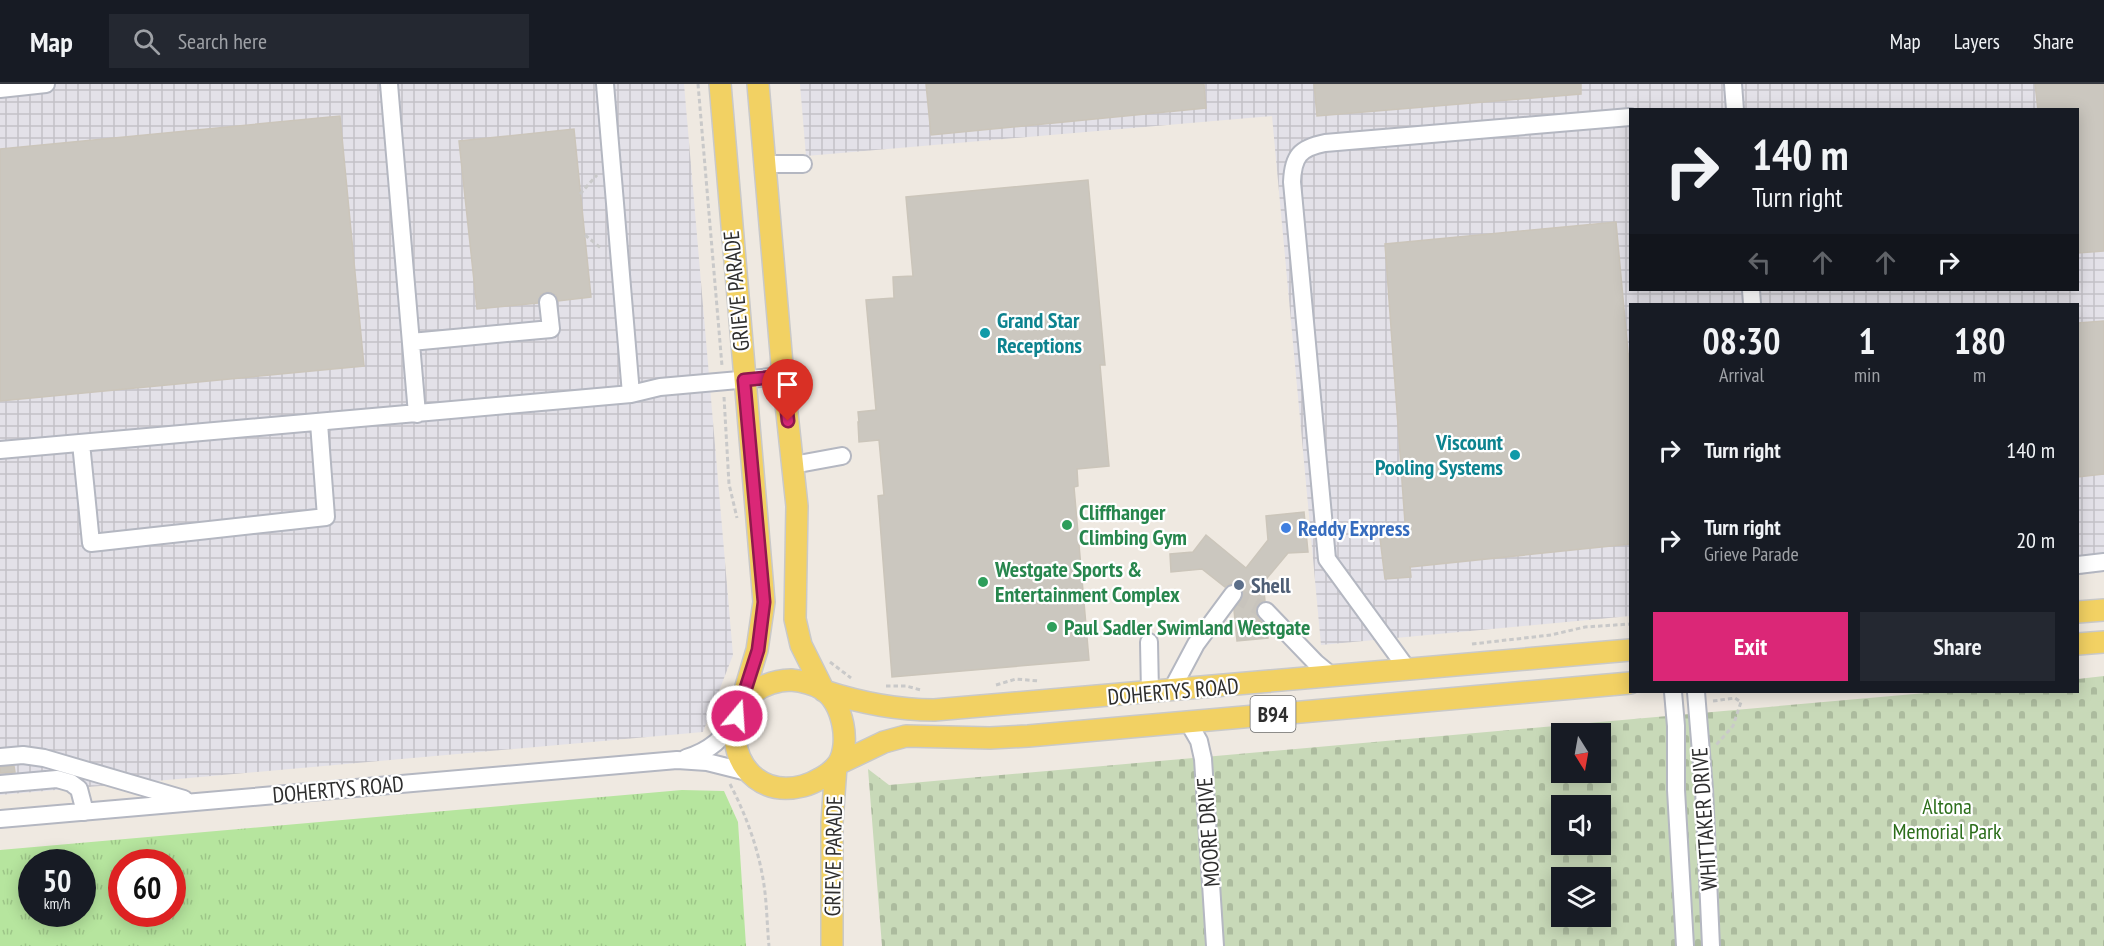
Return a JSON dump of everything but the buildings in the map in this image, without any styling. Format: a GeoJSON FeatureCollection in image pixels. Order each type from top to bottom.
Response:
{"type":"FeatureCollection","features":[{"type":"Feature","properties":{"kind":"main road","name":"GRIEVE PARADE"},"geometry":{"type":"LineString","coordinates":[[720,84],[733,381],[764,602],[758,650],[738,713]]}},
{"type":"Feature","properties":{"kind":"main road","name":"GRIEVE PARADE"},"geometry":{"type":"LineString","coordinates":[[758,84],[798,526],[796,629],[804,653],[824,690]]}},
{"type":"Feature","properties":{"kind":"main road"},"geometry":{"type":"LineString","coordinates":[[2079,612],[2104,610]]}},
{"type":"Feature","properties":{"kind":"main road"},"geometry":{"type":"LineString","coordinates":[[2079,644],[2104,642]]}},
{"type":"Feature","properties":{"kind":"main road","name":"DOHERTYS ROAD"},"geometry":{"type":"LineString","coordinates":[[824,690],[865,704],[896,709],[925,710],[1161,692],[1629,650]]}},
{"type":"Feature","properties":{"kind":"main road","name":"B94"},"geometry":{"type":"LineString","coordinates":[[738,713],[747,698],[756,690],[777,681],[800,681],[824,690]]}},
{"type":"Feature","properties":{"kind":"main road","name":"DOHERTYS ROAD"},"geometry":{"type":"LineString","coordinates":[[837,765],[884,742],[906,736],[1010,737],[1629,683]]}},
{"type":"Feature","properties":{"kind":"main road"},"geometry":{"type":"LineString","coordinates":[[738,713],[734,726],[734,741],[739,757],[751,775],[773,786],[795,788],[810,784],[837,765],[844,744],[843,724],[838,710],[824,690]]}},
{"type":"Feature","properties":{"kind":"main road","name":"GRIEVE PARADE"},"geometry":{"type":"LineString","coordinates":[[832,946],[832,822],[837,765]]}},
{"type":"Feature","properties":{"kind":"street"},"geometry":{"type":"LineString","coordinates":[[0,89],[46,84]]}},
{"type":"Feature","properties":{"kind":"street"},"geometry":{"type":"LineString","coordinates":[[389,84],[417,414]]}},
{"type":"Feature","properties":{"kind":"street"},"geometry":{"type":"LineString","coordinates":[[605,84],[631,394]]}},
{"type":"Feature","properties":{"kind":"street"},"geometry":{"type":"LineString","coordinates":[[1730,108],[1733,84]]}},
{"type":"Feature","properties":{"kind":"street"},"geometry":{"type":"LineString","coordinates":[[1408,670],[1327,559],[1293,167],[1299,155],[1309,146],[1325,143],[1629,117]]}},
{"type":"Feature","properties":{"kind":"street"},"geometry":{"type":"LineString","coordinates":[[765,164],[803,164]]}},
{"type":"Feature","properties":{"kind":"street"},"geometry":{"type":"LineString","coordinates":[[411,342],[551,329],[548,302]]}},
{"type":"Feature","properties":{"kind":"street"},"geometry":{"type":"LineString","coordinates":[[0,450],[631,394],[660,387],[783,376]]}},
{"type":"Feature","properties":{"kind":"street"},"geometry":{"type":"LineString","coordinates":[[81,443],[91,543],[326,517],[319,423]]}},
{"type":"Feature","properties":{"kind":"street"},"geometry":{"type":"LineString","coordinates":[[793,465],[842,456]]}},
{"type":"Feature","properties":{"kind":"street"},"geometry":{"type":"LineString","coordinates":[[2079,565],[2104,562]]}},
{"type":"Feature","properties":{"kind":"street"},"geometry":{"type":"LineString","coordinates":[[1161,692],[1233,594]]}},
{"type":"Feature","properties":{"kind":"street"},"geometry":{"type":"LineString","coordinates":[[1266,611],[1332,677]]}},
{"type":"Feature","properties":{"kind":"street"},"geometry":{"type":"LineString","coordinates":[[1149,642],[1161,692]]}},
{"type":"Feature","properties":{"kind":"street","name":"WHITTAKER DRIVE"},"geometry":{"type":"LineString","coordinates":[[1673,693],[1677,736],[1676,790],[1685,946]]}},
{"type":"Feature","properties":{"kind":"street","name":"WHITTAKER DRIVE"},"geometry":{"type":"LineString","coordinates":[[1696,693],[1704,789],[1711,946]]}},
{"type":"Feature","properties":{"kind":"street","name":"DOHERTYS ROAD"},"geometry":{"type":"LineString","coordinates":[[677,760],[695,755],[715,745],[723,737],[738,713]]}},
{"type":"Feature","properties":{"kind":"street","name":"MOORE DRIVE"},"geometry":{"type":"LineString","coordinates":[[1188,722],[1199,741],[1204,764],[1215,946]]}},
{"type":"Feature","properties":{"kind":"street"},"geometry":{"type":"LineString","coordinates":[[0,757],[23,755],[44,758],[169,796],[200,802]]}},
{"type":"Feature","properties":{"kind":"street","name":"DOHERTYS ROAD"},"geometry":{"type":"LineString","coordinates":[[0,819],[677,760],[707,762],[751,775]]}},
{"type":"Feature","properties":{"kind":"street"},"geometry":{"type":"LineString","coordinates":[[1676,790],[1680,782],[1689,779],[1698,781],[1704,789]]}},
{"type":"Feature","properties":{"kind":"street"},"geometry":{"type":"LineString","coordinates":[[0,784],[64,780],[79,789],[85,812]]}},
{"type":"Feature","properties":{"kind":"path"},"geometry":{"type":"LineString","coordinates":[[698,84],[733,381]]}},
{"type":"Feature","properties":{"kind":"path"},"geometry":{"type":"LineString","coordinates":[[826,658],[855,681]]}},
{"type":"Feature","properties":{"kind":"shaded area"},"geometry":{"type":"Polygon","coordinates":[[[0,84],[684,84],[733,655],[703,732],[0,795],[0,84]]]}},
{"type":"Feature","properties":{"kind":"shaded area"},"geometry":{"type":"Polygon","coordinates":[[[800,84],[2104,84],[2104,572],[2079,575],[2079,303],[1629,303],[1629,616],[1321,645],[1272,116],[806,156],[800,84]]]}},
{"type":"Feature","properties":{"kind":"green space","name":"Altona Memorial Park"},"geometry":{"type":"Polygon","coordinates":[[[2104,676],[2104,946],[882,946],[868,769],[889,785],[1551,726],[1551,783],[1611,783],[1611,723],[1588,723],[1926,693],[2079,693],[2079,679],[2104,676]]]}},
{"type":"Feature","properties":{"kind":"green space"},"geometry":{"type":"Polygon","coordinates":[[[682,790],[724,791],[738,822],[746,946],[0,946],[0,850],[682,790]]]}},
{"type":"Feature","properties":{"kind":"tunnel"},"geometry":{"type":"LineString","coordinates":[[1233,594],[1266,611]]}},
{"type":"Feature","properties":{"kind":"place","name":"Grand Star Receptions"},"geometry":{"type":"Point","coordinates":[985,333]}},
{"type":"Feature","properties":{"kind":"place","name":"Viscount Pooling Systems"},"geometry":{"type":"Point","coordinates":[1515,455]}},
{"type":"Feature","properties":{"kind":"place","name":"Cliffhanger Climbing Gym"},"geometry":{"type":"Point","coordinates":[1067,525]}},
{"type":"Feature","properties":{"kind":"place","name":"Reddy Express"},"geometry":{"type":"Point","coordinates":[1286,528]}},
{"type":"Feature","properties":{"kind":"place","name":"Westgate Sports & Entertainment Complex"},"geometry":{"type":"Point","coordinates":[983,582]}},
{"type":"Feature","properties":{"kind":"place","name":"Shell"},"geometry":{"type":"Point","coordinates":[1239,585]}},
{"type":"Feature","properties":{"kind":"place","name":"Paul Sadler Swimland Westgate"},"geometry":{"type":"Point","coordinates":[1052,627]}},
{"type":"Feature","properties":{"kind":"route"},"geometry":{"type":"LineString","coordinates":[[737,716],[758,650],[764,602],[744,380],[783,376],[788,421]]}}]}
